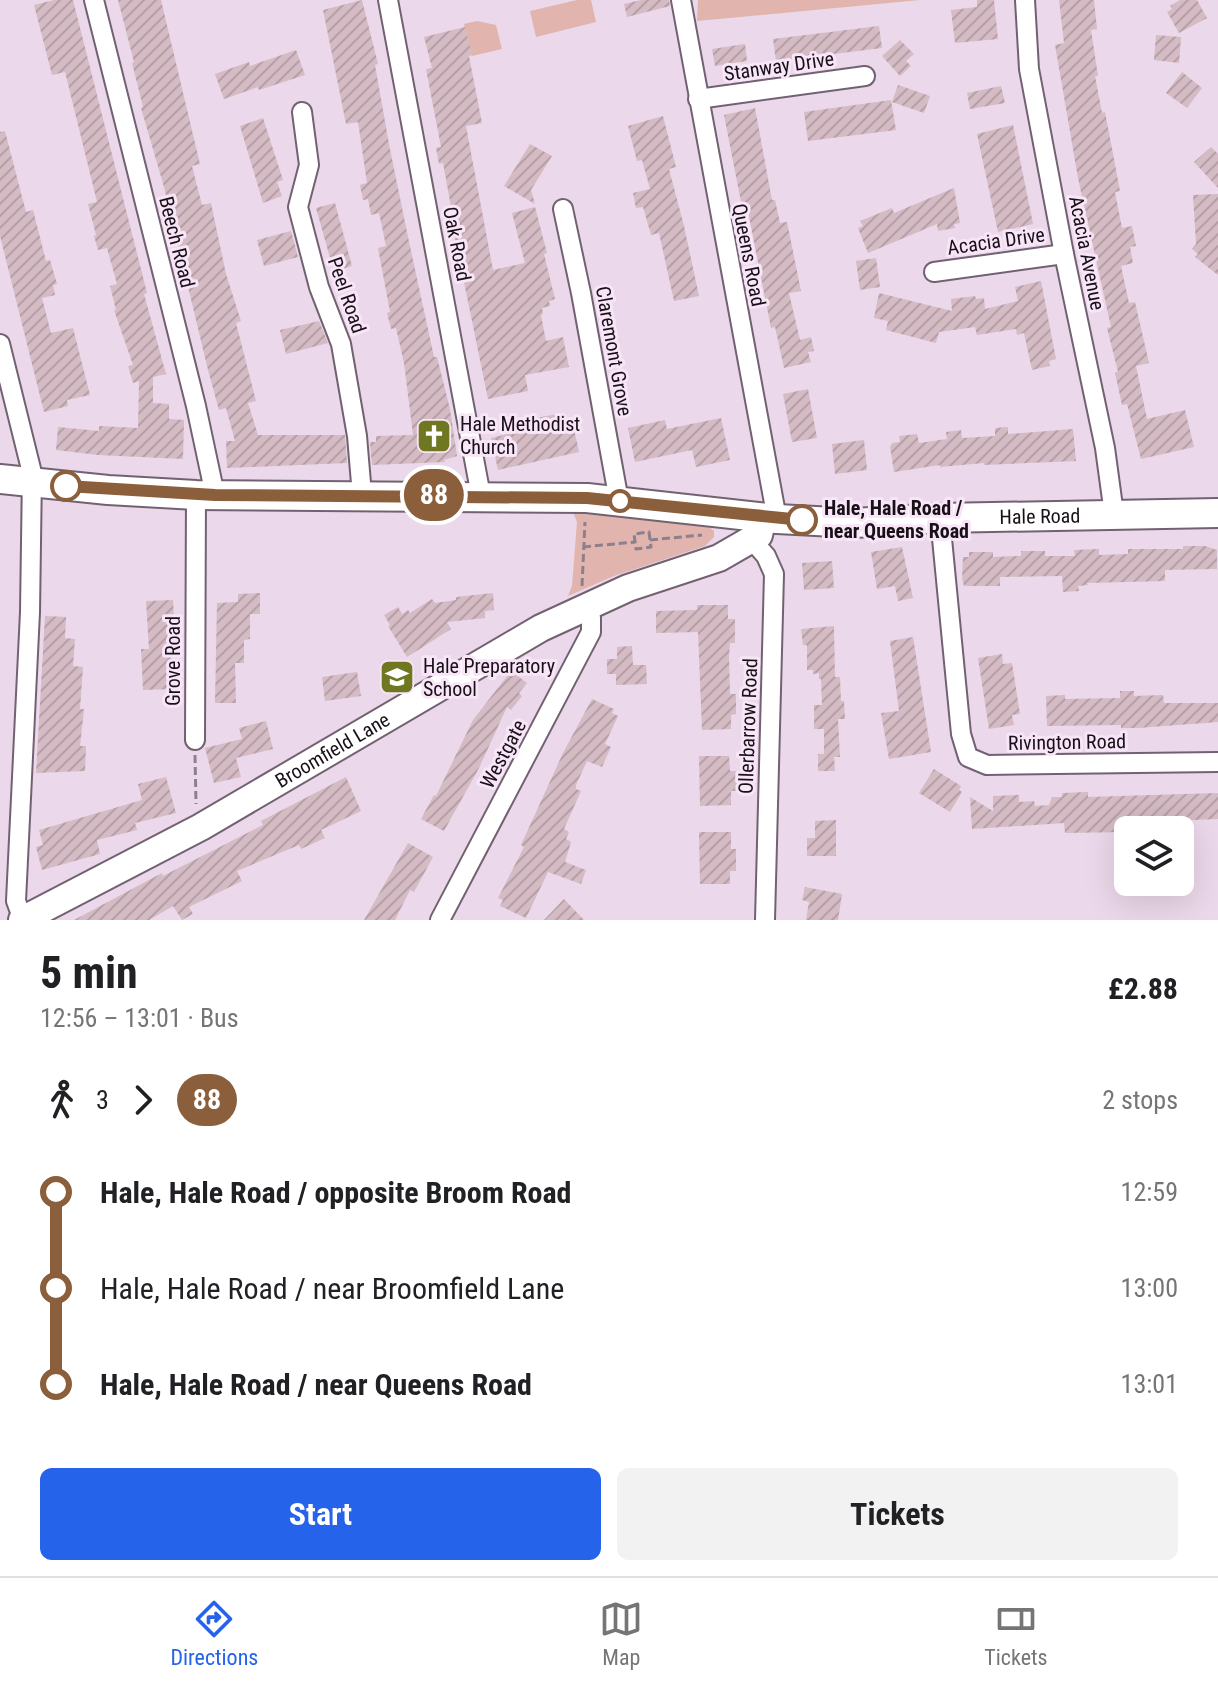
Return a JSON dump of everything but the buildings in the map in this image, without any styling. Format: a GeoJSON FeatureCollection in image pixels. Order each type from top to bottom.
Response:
{"type":"FeatureCollection","features":[{"type":"Feature","properties":{"kind":"main road","name":"Hale Road"},"geometry":{"type":"LineString","coordinates":[[0,479],[206,495],[587,498],[764,526],[940,518],[1218,513]]}},
{"type":"Feature","properties":{"kind":"main road","name":"Broomfield Lane"},"geometry":{"type":"LineString","coordinates":[[23,920],[201,827],[541,628],[586,605],[719,558],[764,526]]}},
{"type":"Feature","properties":{"kind":"street","name":"Beech Road"},"geometry":{"type":"LineString","coordinates":[[94,0],[196,406],[206,495]]}},
{"type":"Feature","properties":{"kind":"street","name":"Oak Road"},"geometry":{"type":"LineString","coordinates":[[388,0],[481,496]]}},
{"type":"Feature","properties":{"kind":"street","name":"Queens Road"},"geometry":{"type":"LineString","coordinates":[[681,0],[764,526]]}},
{"type":"Feature","properties":{"kind":"street","name":"Acacia Avenue"},"geometry":{"type":"LineString","coordinates":[[1025,0],[1029,69],[1105,448],[1114,514]]}},
{"type":"Feature","properties":{"kind":"street","name":"Stanway Drive"},"geometry":{"type":"LineString","coordinates":[[698,99],[865,76]]}},
{"type":"Feature","properties":{"kind":"street","name":"Peel Road"},"geometry":{"type":"LineString","coordinates":[[302,112],[309,165],[298,207],[319,287],[341,344],[358,444],[362,495]]}},
{"type":"Feature","properties":{"kind":"street","name":"Claremont Grove"},"geometry":{"type":"LineString","coordinates":[[563,209],[619,501]]}},
{"type":"Feature","properties":{"kind":"street","name":"Acacia Drive"},"geometry":{"type":"LineString","coordinates":[[934,272],[1064,254]]}},
{"type":"Feature","properties":{"kind":"street"},"geometry":{"type":"LineString","coordinates":[[0,344],[30,460],[32,483],[30,612],[16,901],[23,920]]}},
{"type":"Feature","properties":{"kind":"street","name":"Grove Road"},"geometry":{"type":"LineString","coordinates":[[195,740],[206,495]]}},
{"type":"Feature","properties":{"kind":"street","name":"Rivington Road"},"geometry":{"type":"LineString","coordinates":[[940,518],[961,734],[968,757],[987,765],[1218,762]]}},
{"type":"Feature","properties":{"kind":"street","name":"Ollerbarrow Road"},"geometry":{"type":"LineString","coordinates":[[764,526],[766,556],[774,574],[765,920]]}},
{"type":"Feature","properties":{"kind":"street","name":"Westgate"},"geometry":{"type":"LineString","coordinates":[[445,918],[587,640],[592,625],[586,605]]}},
{"type":"Feature","properties":{"kind":"path"},"geometry":{"type":"LineString","coordinates":[[586,605],[581,584],[587,498]]}},
{"type":"Feature","properties":{"kind":"path"},"geometry":{"type":"LineString","coordinates":[[649,532],[651,547],[636,549],[635,542],[634,534],[649,532]]}},
{"type":"Feature","properties":{"kind":"path"},"geometry":{"type":"LineString","coordinates":[[650,540],[705,534]]}},
{"type":"Feature","properties":{"kind":"path"},"geometry":{"type":"LineString","coordinates":[[583,547],[635,542]]}},
{"type":"Feature","properties":{"kind":"path"},"geometry":{"type":"LineString","coordinates":[[195,740],[197,814],[201,827]]}},
{"type":"Feature","properties":{"kind":"shaded area"},"geometry":{"type":"Polygon","coordinates":[[[577,0],[591,0],[596,22],[536,37],[530,11],[577,0]]]}},
{"type":"Feature","properties":{"kind":"shaded area"},"geometry":{"type":"Polygon","coordinates":[[[698,0],[920,0],[697,21],[698,0]]]}},
{"type":"Feature","properties":{"kind":"shaded area"},"geometry":{"type":"Polygon","coordinates":[[[477,21],[496,25],[502,49],[472,56],[464,24],[477,21]]]}},
{"type":"Feature","properties":{"kind":"shaded area"},"geometry":{"type":"Polygon","coordinates":[[[573,512],[707,525],[714,531],[714,537],[705,546],[614,576],[568,596],[572,586],[577,522],[573,512]]]}},
{"type":"Feature","properties":{"kind":"bus line","name":"88"},"geometry":{"type":"LineString","coordinates":[[66,486],[215,495],[587,498],[802,520]]}},
{"type":"Feature","properties":{"kind":"place","name":"Hale Methodist Church"},"geometry":{"type":"Point","coordinates":[434,436]}},
{"type":"Feature","properties":{"kind":"place","name":"Hale, Hale Road / near Queens Road"},"geometry":{"type":"Point","coordinates":[802,520]}},
{"type":"Feature","properties":{"kind":"place","name":"Hale Preparatory School"},"geometry":{"type":"Point","coordinates":[397,677]}}]}
